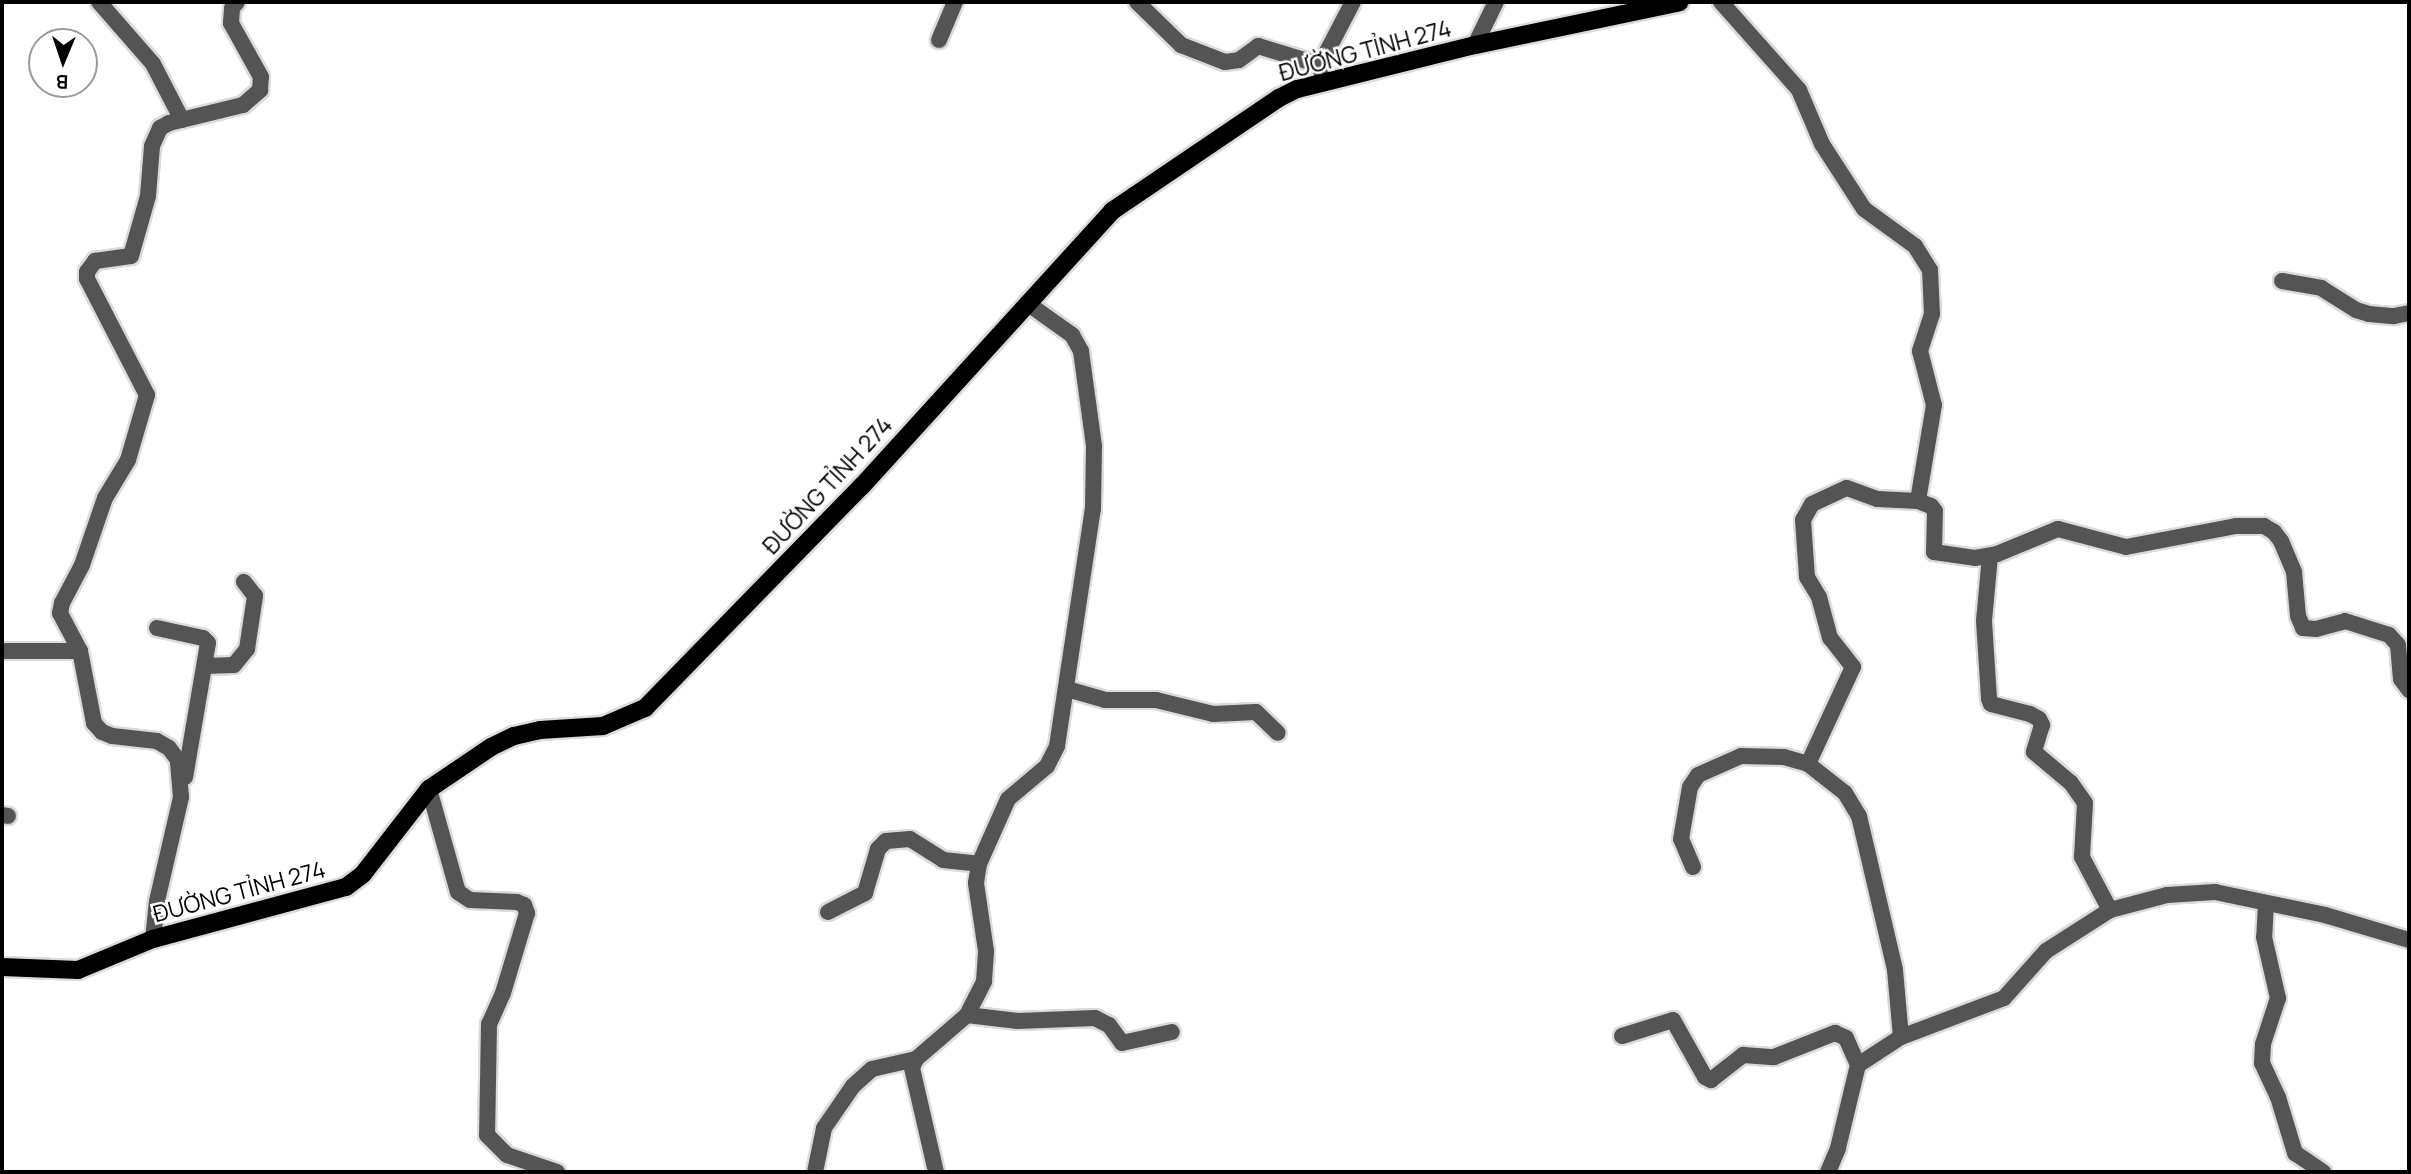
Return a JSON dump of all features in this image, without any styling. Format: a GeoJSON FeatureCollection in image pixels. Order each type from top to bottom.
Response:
{"type":"FeatureCollection","features":[{"type":"Feature","properties":{"kind":"main road","name":"ĐƯỜNG TỈNH 274"},"geometry":{"type":"LineString","coordinates":[[2,967],[78,970],[153,939],[346,887],[363,874],[429,789],[514,736],[540,730],[603,726],[645,708],[862,486],[1027,303],[1125,200],[1279,98],[1323,74],[1680,2]]}},
{"type":"Feature","properties":{"kind":"street"},"geometry":{"type":"LineString","coordinates":[[99,2],[153,64],[183,120]]}},
{"type":"Feature","properties":{"kind":"street"},"geometry":{"type":"LineString","coordinates":[[181,797],[178,760],[169,748],[157,741],[112,736],[102,732],[94,723],[80,651],[62,622],[62,603],[82,565],[105,498],[128,460],[147,395],[87,279],[87,272],[95,261],[131,256],[148,196],[155,136],[160,128],[243,105],[260,90],[261,77],[231,23],[232,8],[237,2]]}},
{"type":"Feature","properties":{"kind":"street"},"geometry":{"type":"LineString","coordinates":[[939,40],[955,2]]}},
{"type":"Feature","properties":{"kind":"street"},"geometry":{"type":"LineString","coordinates":[[1137,2],[1181,45],[1224,62],[1239,60],[1258,46],[1323,74],[1353,2]]}},
{"type":"Feature","properties":{"kind":"street"},"geometry":{"type":"LineString","coordinates":[[1475,45],[1496,2]]}},
{"type":"Feature","properties":{"kind":"street"},"geometry":{"type":"LineString","coordinates":[[1721,2],[1799,90],[1822,144],[1864,209],[1915,247],[1930,270],[1932,314],[1920,351],[1934,405],[1918,500]]}},
{"type":"Feature","properties":{"kind":"street"},"geometry":{"type":"LineString","coordinates":[[2282,281],[2321,288],[2356,310],[2369,314],[2394,316],[2409,313]]}},
{"type":"Feature","properties":{"kind":"street"},"geometry":{"type":"LineString","coordinates":[[815,1172],[824,1128],[853,1086],[872,1069],[916,1059],[967,1015],[978,997],[985,976],[986,951],[976,883],[979,864],[1008,799],[1047,766],[1053,757],[1067,689],[1093,509],[1094,446],[1078,342],[1027,303]]}},
{"type":"Feature","properties":{"kind":"street"},"geometry":{"type":"LineString","coordinates":[[1808,764],[1853,667],[1830,638],[1822,604],[1807,577],[1802,528],[1806,511],[1847,488],[1885,500],[1918,500],[1935,511],[1934,552],[1975,558],[1990,556],[2058,530],[2126,547],[2236,526],[2264,526],[2281,541],[2294,572],[2299,623],[2309,630],[2345,621],[2389,635],[2398,645],[2401,679],[2409,690]]}},
{"type":"Feature","properties":{"kind":"street"},"geometry":{"type":"LineString","coordinates":[[1990,556],[1984,621],[1989,699],[1991,704],[2039,719],[2042,725],[2034,752],[2071,783],[2085,803],[2082,857],[2109,910]]}},
{"type":"Feature","properties":{"kind":"street"},"geometry":{"type":"LineString","coordinates":[[206,666],[234,665],[247,649],[255,596],[244,582]]}},
{"type":"Feature","properties":{"kind":"street"},"geometry":{"type":"LineString","coordinates":[[153,939],[157,901],[181,797],[209,650],[203,638],[157,628]]}},
{"type":"Feature","properties":{"kind":"street"},"geometry":{"type":"LineString","coordinates":[[2,651],[80,651]]}},
{"type":"Feature","properties":{"kind":"street"},"geometry":{"type":"LineString","coordinates":[[1067,689],[1094,698],[1156,700],[1213,714],[1255,712],[1278,733]]}},
{"type":"Feature","properties":{"kind":"street"},"geometry":{"type":"LineString","coordinates":[[1693,867],[1681,839],[1693,780],[1749,754],[1784,757],[1808,764],[1845,793],[1858,816],[1895,970],[1901,1037]]}},
{"type":"Feature","properties":{"kind":"street"},"geometry":{"type":"LineString","coordinates":[[429,789],[462,897],[517,902],[524,905],[527,913],[503,993],[489,1024],[487,1135],[507,1155],[557,1172]]}},
{"type":"Feature","properties":{"kind":"street"},"geometry":{"type":"LineString","coordinates":[[828,912],[860,898],[878,849],[886,841],[910,839],[943,860],[979,864]]}},
{"type":"Feature","properties":{"kind":"street"},"geometry":{"type":"LineString","coordinates":[[1858,1065],[1901,1037],[2004,998],[2046,951],[2109,910],[2189,892],[2234,894],[2325,915],[2409,940]]}},
{"type":"Feature","properties":{"kind":"street"},"geometry":{"type":"LineString","coordinates":[[2266,903],[2264,937],[2278,998],[2263,1044],[2262,1063],[2278,1097],[2295,1153],[2323,1172]]}},
{"type":"Feature","properties":{"kind":"street"},"geometry":{"type":"LineString","coordinates":[[967,1015],[1018,1021],[1095,1018],[1109,1025],[1122,1043],[1172,1032]]}},
{"type":"Feature","properties":{"kind":"street"},"geometry":{"type":"LineString","coordinates":[[1622,1036],[1673,1020],[1705,1077],[1711,1080],[1743,1055],[1774,1057],[1835,1033],[1846,1038],[1858,1065],[1838,1148],[1828,1172]]}},
{"type":"Feature","properties":{"kind":"street"},"geometry":{"type":"LineString","coordinates":[[916,1059],[912,1077],[936,1172]]}}]}
